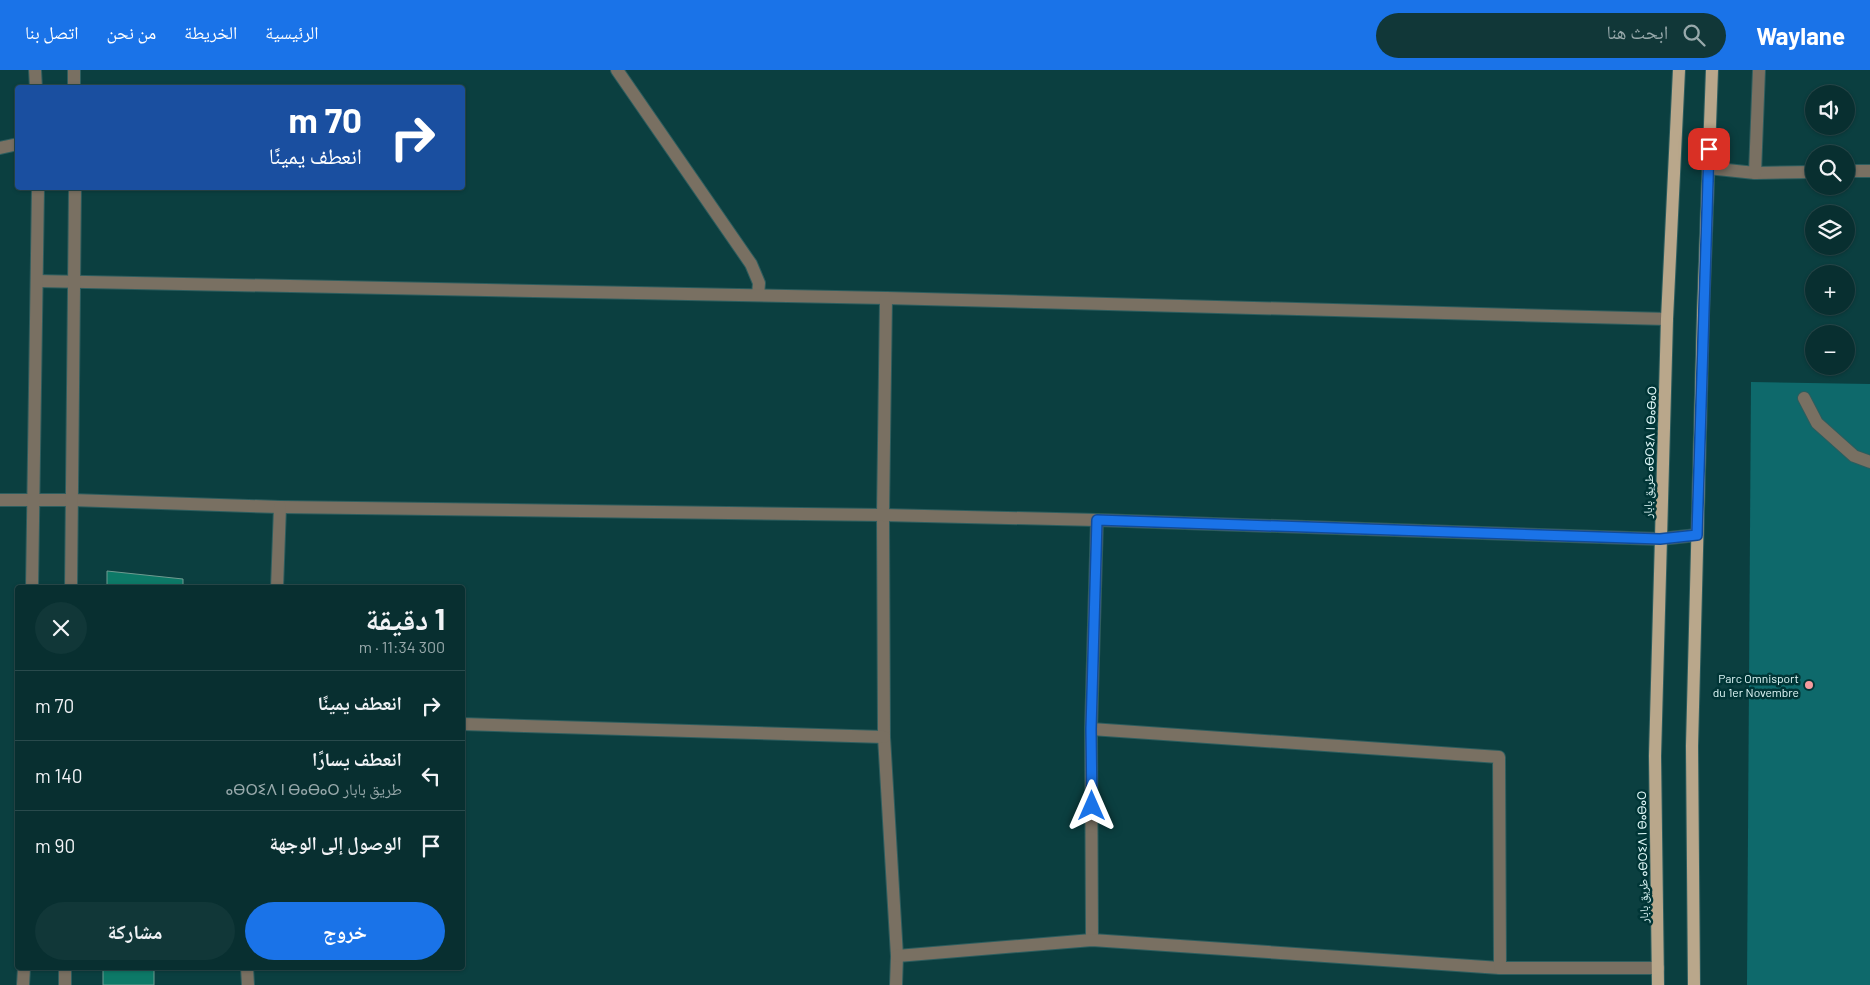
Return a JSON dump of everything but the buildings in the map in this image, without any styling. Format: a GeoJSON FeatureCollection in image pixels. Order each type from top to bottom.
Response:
{"type":"FeatureCollection","features":[{"type":"Feature","properties":{"kind":"main road","name":"طريق بابار ⴰⴱⵔⵉⴷ ⵏ ⴱⴰⴱⴰⵔ"},"geometry":{"type":"LineString","coordinates":[[1658,985],[1654,756],[1667,319],[1679,70]]}},
{"type":"Feature","properties":{"kind":"main road"},"geometry":{"type":"LineString","coordinates":[[1694,985],[1692,746],[1712,70]]}},
{"type":"Feature","properties":{"kind":"street"},"geometry":{"type":"LineString","coordinates":[[35,70],[36,85]]}},
{"type":"Feature","properties":{"kind":"street"},"geometry":{"type":"LineString","coordinates":[[74,70],[74,85]]}},
{"type":"Feature","properties":{"kind":"street"},"geometry":{"type":"LineString","coordinates":[[617,70],[751,264],[759,283],[758,295]]}},
{"type":"Feature","properties":{"kind":"street"},"geometry":{"type":"LineString","coordinates":[[1755,173],[1759,70]]}},
{"type":"Feature","properties":{"kind":"street"},"geometry":{"type":"LineString","coordinates":[[0,148],[15,145]]}},
{"type":"Feature","properties":{"kind":"street"},"geometry":{"type":"LineString","coordinates":[[1708,168],[1755,173],[1805,172]]}},
{"type":"Feature","properties":{"kind":"street"},"geometry":{"type":"LineString","coordinates":[[1855,171],[1870,171]]}},
{"type":"Feature","properties":{"kind":"street"},"geometry":{"type":"LineString","coordinates":[[32,585],[38,190]]}},
{"type":"Feature","properties":{"kind":"street"},"geometry":{"type":"LineString","coordinates":[[71,585],[75,190]]}},
{"type":"Feature","properties":{"kind":"street"},"geometry":{"type":"LineString","coordinates":[[37,281],[758,295],[1667,319]]}},
{"type":"Feature","properties":{"kind":"street"},"geometry":{"type":"LineString","coordinates":[[886,298],[884,737],[897,956],[896,985]]}},
{"type":"Feature","properties":{"kind":"street"},"geometry":{"type":"LineString","coordinates":[[1804,398],[1817,424],[1854,456],[1870,462]]}},
{"type":"Feature","properties":{"kind":"street"},"geometry":{"type":"LineString","coordinates":[[0,500],[34,499],[280,507],[884,515],[1097,520],[1660,539],[1697,535]]}},
{"type":"Feature","properties":{"kind":"street"},"geometry":{"type":"LineString","coordinates":[[277,585],[280,507]]}},
{"type":"Feature","properties":{"kind":"street"},"geometry":{"type":"LineString","coordinates":[[1092,940],[1091,729],[1097,520]]}},
{"type":"Feature","properties":{"kind":"street"},"geometry":{"type":"LineString","coordinates":[[465,724],[884,737]]}},
{"type":"Feature","properties":{"kind":"street"},"geometry":{"type":"LineString","coordinates":[[1091,729],[1499,757],[1500,968]]}},
{"type":"Feature","properties":{"kind":"street"},"geometry":{"type":"LineString","coordinates":[[897,956],[1092,940],[1500,968],[1658,968]]}},
{"type":"Feature","properties":{"kind":"street"},"geometry":{"type":"LineString","coordinates":[[23,985],[24,970]]}},
{"type":"Feature","properties":{"kind":"street"},"geometry":{"type":"LineString","coordinates":[[65,970],[65,985]]}},
{"type":"Feature","properties":{"kind":"street"},"geometry":{"type":"LineString","coordinates":[[247,970],[248,985]]}},
{"type":"Feature","properties":{"kind":"shaded area","name":"Parc Omnisport du 1er Novembre"},"geometry":{"type":"Polygon","coordinates":[[[1751,382],[1870,384],[1870,985],[1747,985],[1751,382]]]}},
{"type":"Feature","properties":{"kind":"place","name":"Parc Omnisport du 1er Novembre"},"geometry":{"type":"Point","coordinates":[1809,685]}},
{"type":"Feature","properties":{"kind":"route"},"geometry":{"type":"LineString","coordinates":[[1092,806],[1091,729],[1097,520],[1660,539],[1697,535],[1709,149]]}}]}
